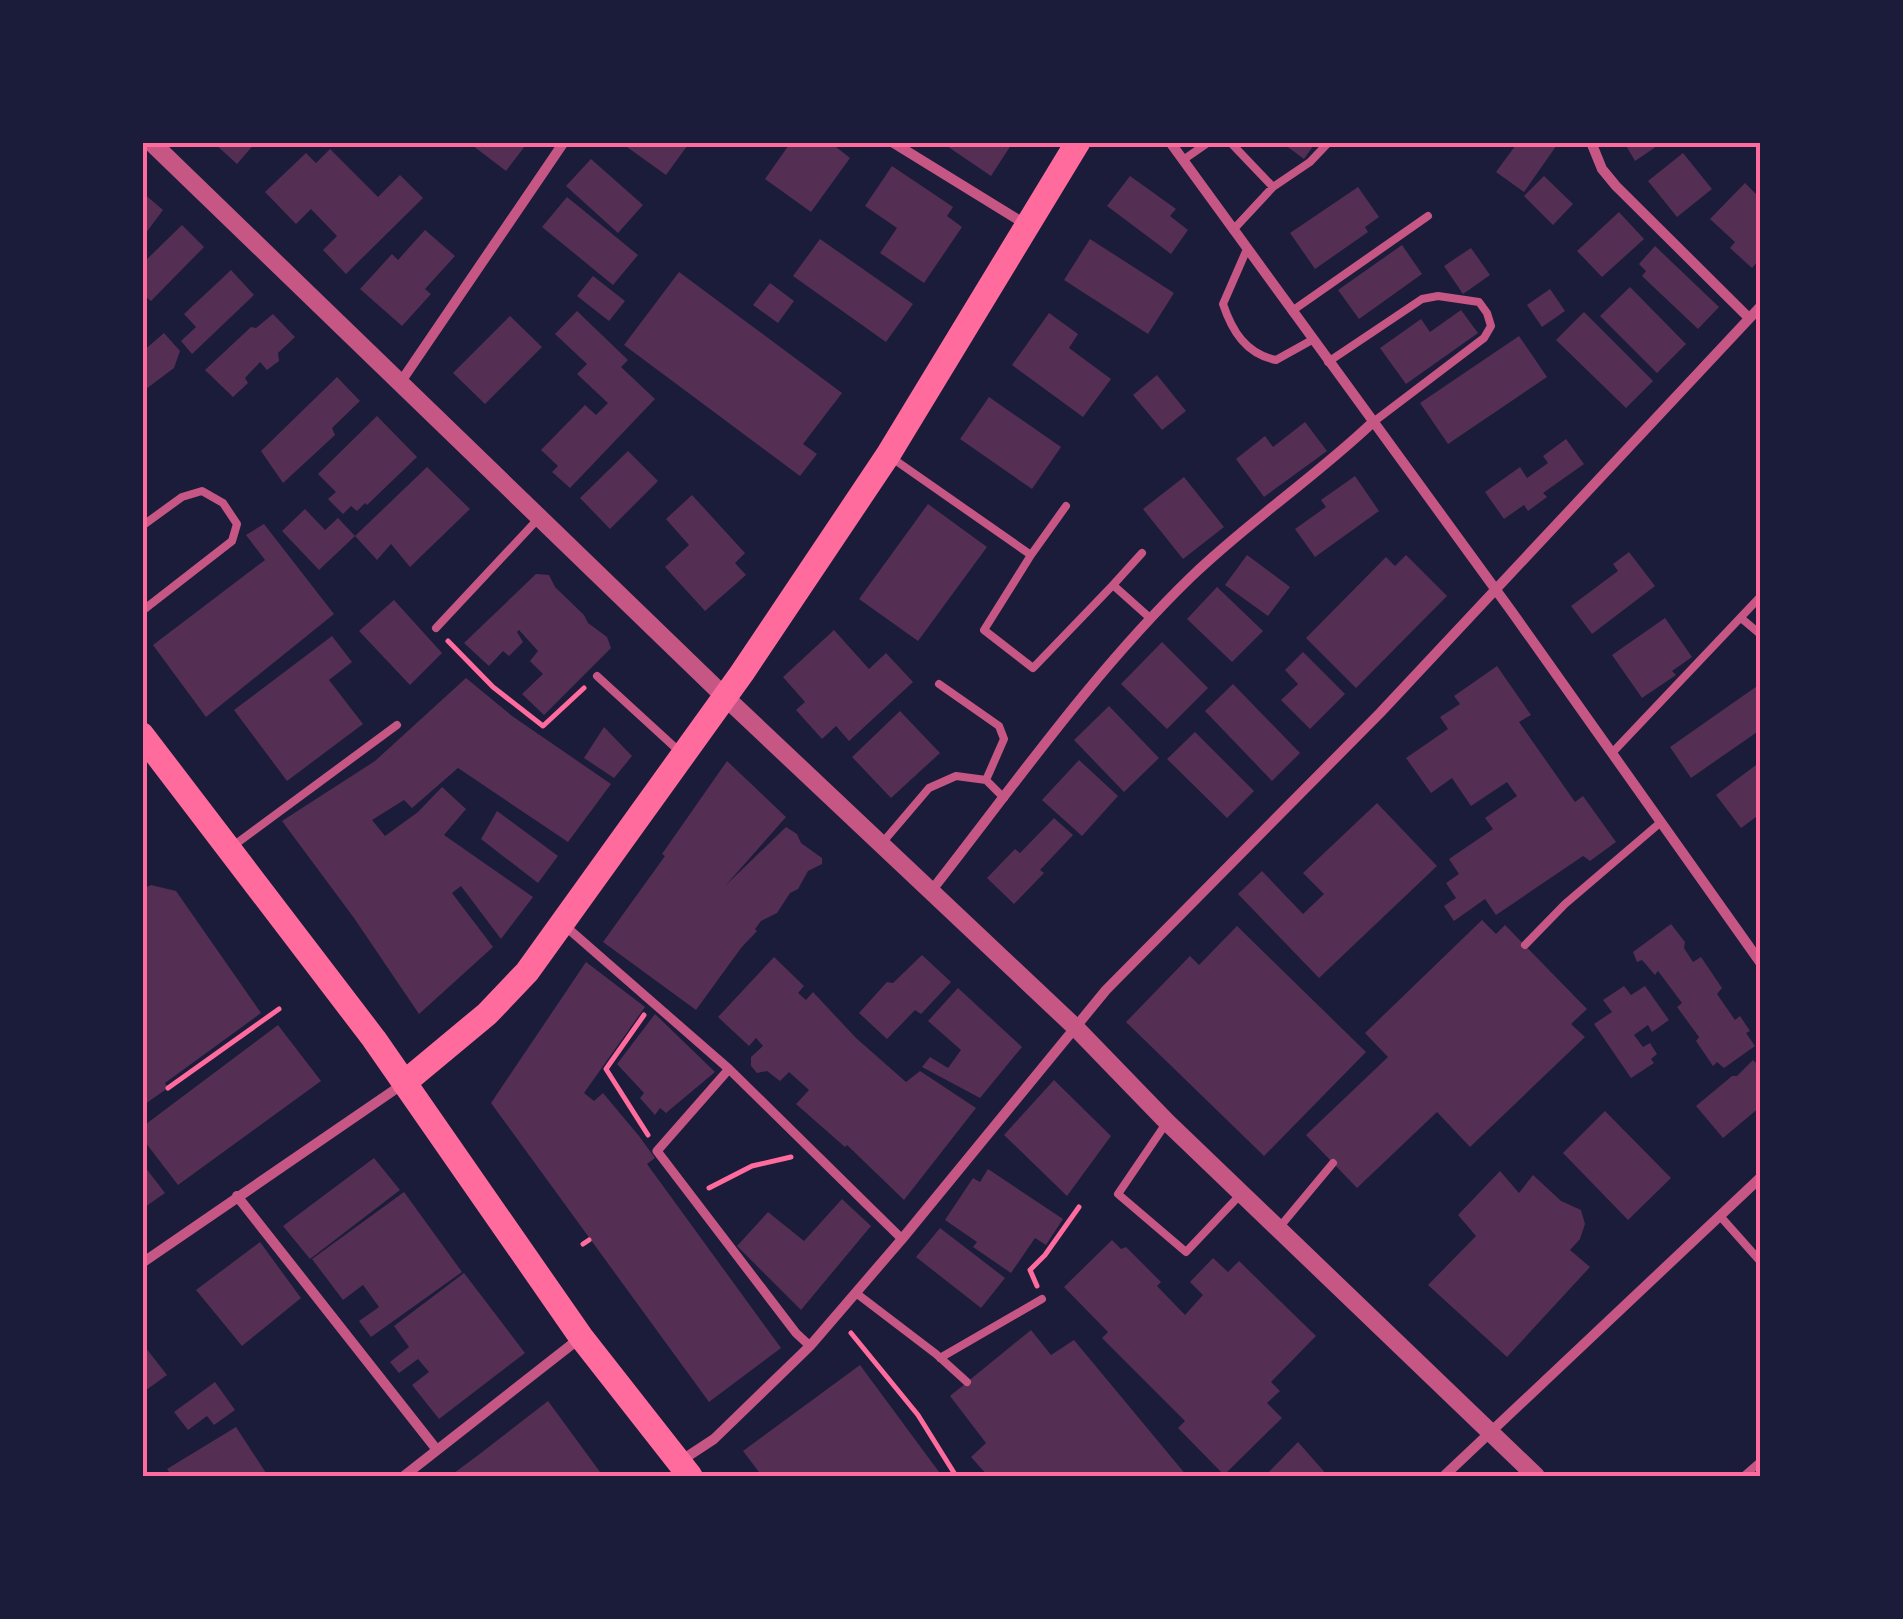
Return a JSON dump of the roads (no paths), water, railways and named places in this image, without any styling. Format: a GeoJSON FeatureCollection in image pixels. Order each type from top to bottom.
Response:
{"type":"FeatureCollection","features":[{"type":"Feature","properties":{"kind":"main road"},"geometry":{"type":"LineString","coordinates":[[404,1083],[487,1014],[528,972],[724,696],[888,455],[1078,142]]}},
{"type":"Feature","properties":{"kind":"main road"},"geometry":{"type":"LineString","coordinates":[[142,735],[280,912],[581,1337],[684,1469]]}},
{"type":"Feature","properties":{"kind":"street"},"geometry":{"type":"LineString","coordinates":[[151,142],[538,518],[932,890],[1241,1194],[1536,1476]]}},
{"type":"Feature","properties":{"kind":"street"},"geometry":{"type":"LineString","coordinates":[[400,383],[564,142]]}},
{"type":"Feature","properties":{"kind":"street"},"geometry":{"type":"LineString","coordinates":[[892,142],[1026,225]]}},
{"type":"Feature","properties":{"kind":"street"},"geometry":{"type":"LineString","coordinates":[[1170,142],[1760,962]]}},
{"type":"Feature","properties":{"kind":"street"},"geometry":{"type":"LineString","coordinates":[[1591,142],[1602,169],[1616,186],[1749,318]]}},
{"type":"Feature","properties":{"kind":"street"},"geometry":{"type":"LineString","coordinates":[[684,1469],[810,1346],[856,1294],[1106,990],[1496,590],[1760,307]]}},
{"type":"Feature","properties":{"kind":"street"},"geometry":{"type":"LineString","coordinates":[[932,890],[1150,618],[1194,574],[1372,423]]}},
{"type":"Feature","properties":{"kind":"street"},"geometry":{"type":"LineString","coordinates":[[562,924],[729,1069],[902,1239]]}},
{"type":"Feature","properties":{"kind":"street"},"geometry":{"type":"LineString","coordinates":[[729,1069],[657,1150],[810,1346]]}},
{"type":"Feature","properties":{"kind":"street"},"geometry":{"type":"LineString","coordinates":[[142,1262],[404,1083]]}},
{"type":"Feature","properties":{"kind":"street"},"geometry":{"type":"LineString","coordinates":[[1444,1476],[1760,1178]]}},
{"type":"Feature","properties":{"kind":"street"},"geometry":{"type":"LineString","coordinates":[[237,1196],[436,1450]]}},
{"type":"Feature","properties":{"kind":"street"},"geometry":{"type":"LineString","coordinates":[[404,1476],[581,1337]]}},
{"type":"Feature","properties":{"kind":"lane"},"geometry":{"type":"LineString","coordinates":[[1182,160],[1209,142]]}},
{"type":"Feature","properties":{"kind":"lane"},"geometry":{"type":"LineString","coordinates":[[1230,142],[1273,187]]}},
{"type":"Feature","properties":{"kind":"lane"},"geometry":{"type":"LineString","coordinates":[[1233,230],[1273,187],[1310,162],[1329,142]]}},
{"type":"Feature","properties":{"kind":"lane"},"geometry":{"type":"LineString","coordinates":[[1292,311],[1428,216]]}},
{"type":"Feature","properties":{"kind":"lane"},"geometry":{"type":"LineString","coordinates":[[1247,249],[1223,304],[1230,326],[1262,357],[1276,360],[1312,340]]}},
{"type":"Feature","properties":{"kind":"lane"},"geometry":{"type":"LineString","coordinates":[[1328,362],[1422,298],[1438,296],[1478,302],[1487,312],[1491,326],[1484,338],[1372,423]]}},
{"type":"Feature","properties":{"kind":"lane"},"geometry":{"type":"LineString","coordinates":[[888,455],[1031,556]]}},
{"type":"Feature","properties":{"kind":"lane"},"geometry":{"type":"LineString","coordinates":[[142,526],[182,497],[202,491],[223,503],[236,524],[232,541],[142,611]]}},
{"type":"Feature","properties":{"kind":"lane"},"geometry":{"type":"LineString","coordinates":[[1066,506],[984,630],[1033,668],[1142,553]]}},
{"type":"Feature","properties":{"kind":"lane"},"geometry":{"type":"LineString","coordinates":[[436,628],[538,518]]}},
{"type":"Feature","properties":{"kind":"lane"},"geometry":{"type":"LineString","coordinates":[[1113,584],[1150,618]]}},
{"type":"Feature","properties":{"kind":"lane"},"geometry":{"type":"LineString","coordinates":[[1612,753],[1760,597]]}},
{"type":"Feature","properties":{"kind":"lane"},"geometry":{"type":"LineString","coordinates":[[1741,618],[1760,634]]}},
{"type":"Feature","properties":{"kind":"lane"},"geometry":{"type":"LineString","coordinates":[[598,676],[683,754]]}},
{"type":"Feature","properties":{"kind":"lane"},"geometry":{"type":"LineString","coordinates":[[939,684],[999,726],[1004,739],[986,780]]}},
{"type":"Feature","properties":{"kind":"lane"},"geometry":{"type":"LineString","coordinates":[[230,848],[397,724]]}},
{"type":"Feature","properties":{"kind":"lane"},"geometry":{"type":"LineString","coordinates":[[882,844],[928,788],[956,776],[986,780],[1004,798]]}},
{"type":"Feature","properties":{"kind":"lane"},"geometry":{"type":"LineString","coordinates":[[1525,945],[1565,904],[1661,822]]}},
{"type":"Feature","properties":{"kind":"lane"},"geometry":{"type":"LineString","coordinates":[[1167,1122],[1118,1194],[1186,1252],[1241,1194]]}},
{"type":"Feature","properties":{"kind":"lane"},"geometry":{"type":"LineString","coordinates":[[1278,1229],[1333,1162]]}},
{"type":"Feature","properties":{"kind":"lane"},"geometry":{"type":"LineString","coordinates":[[1720,1216],[1760,1261]]}},
{"type":"Feature","properties":{"kind":"lane"},"geometry":{"type":"LineString","coordinates":[[856,1294],[967,1382]]}},
{"type":"Feature","properties":{"kind":"lane"},"geometry":{"type":"LineString","coordinates":[[940,1358],[1042,1299]]}},
{"type":"Feature","properties":{"kind":"lane"},"geometry":{"type":"LineString","coordinates":[[1744,1476],[1760,1462]]}}]}
